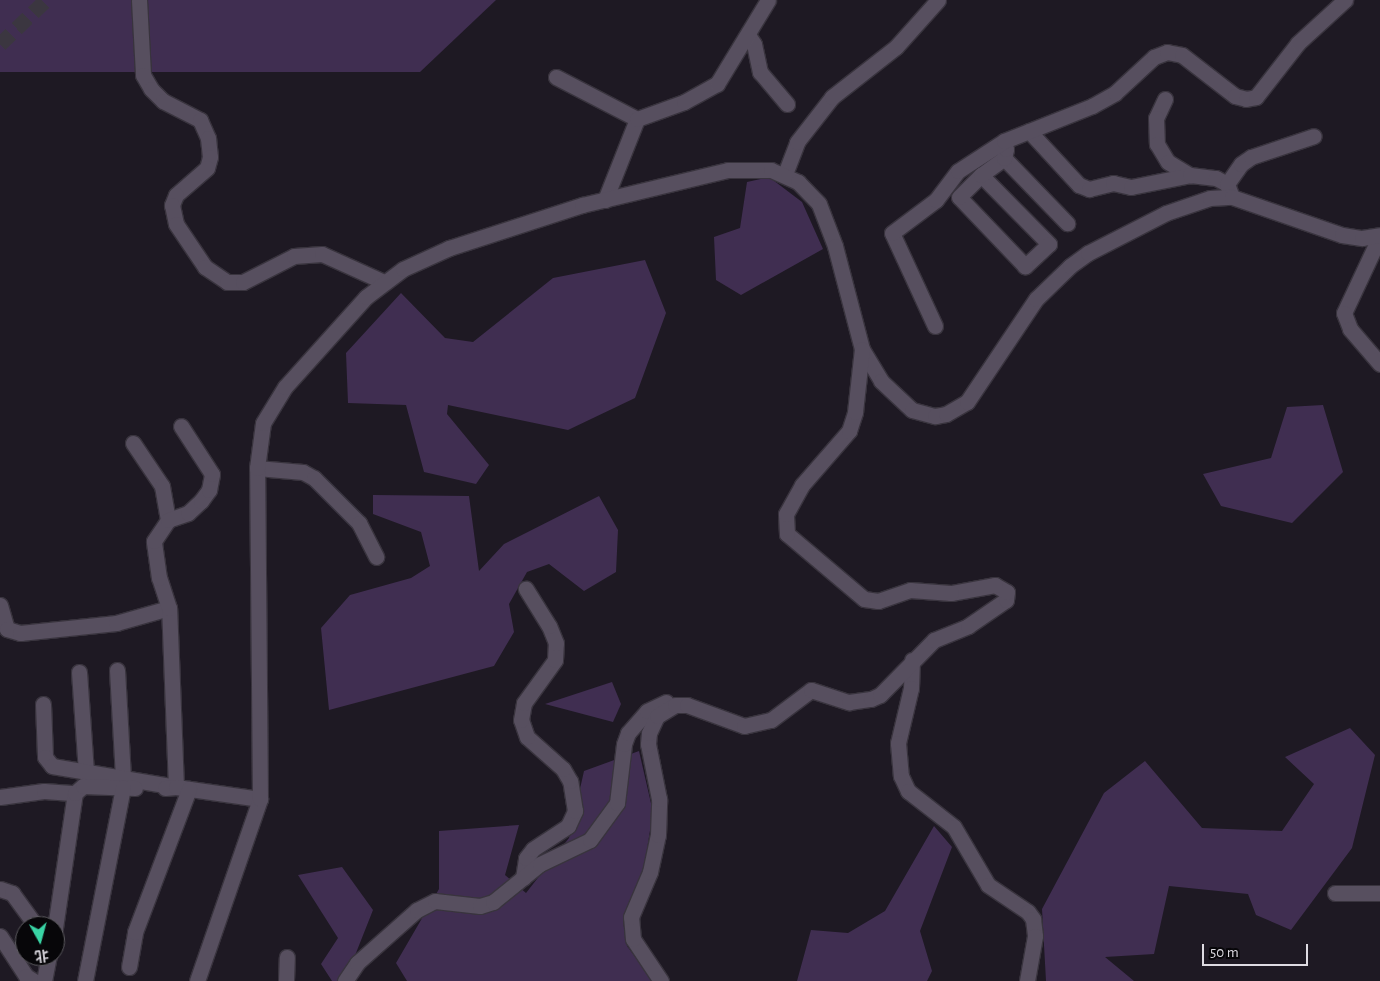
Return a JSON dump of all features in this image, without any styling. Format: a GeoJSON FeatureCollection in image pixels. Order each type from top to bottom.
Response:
{"type":"FeatureCollection","features":[{"type":"Feature","properties":{"kind":"street"},"geometry":{"type":"LineString","coordinates":[[139,0],[143,75],[150,89],[163,101],[200,120],[208,138],[210,158],[207,168],[176,195],[172,205],[176,224],[205,267],[227,282],[242,282],[294,256],[322,254],[384,282]]}},
{"type":"Feature","properties":{"kind":"street"},"geometry":{"type":"LineString","coordinates":[[556,77],[637,119],[684,102],[717,84],[768,0]]}},
{"type":"Feature","properties":{"kind":"street"},"geometry":{"type":"LineString","coordinates":[[786,174],[797,142],[832,97],[896,47],[938,0]]}},
{"type":"Feature","properties":{"kind":"street"},"geometry":{"type":"LineString","coordinates":[[935,326],[892,233],[936,200],[958,171],[1004,140],[1092,106],[1115,93],[1154,58],[1167,52],[1182,55],[1235,96],[1246,100],[1256,97],[1298,43],[1345,0]]}},
{"type":"Feature","properties":{"kind":"street"},"geometry":{"type":"LineString","coordinates":[[748,35],[754,44],[760,72],[787,104]]}},
{"type":"Feature","properties":{"kind":"street"},"geometry":{"type":"LineString","coordinates":[[1165,99],[1156,118],[1157,144],[1168,162],[1190,176]]}},
{"type":"Feature","properties":{"kind":"street"},"geometry":{"type":"LineString","coordinates":[[605,200],[637,119]]}},
{"type":"Feature","properties":{"kind":"street"},"geometry":{"type":"LineString","coordinates":[[1029,130],[1078,185],[1090,189],[1113,184],[1131,187],[1190,176],[1216,178],[1230,190],[1324,231],[1362,238],[1380,235]]}},
{"type":"Feature","properties":{"kind":"street"},"geometry":{"type":"LineString","coordinates":[[197,981],[260,800],[257,468],[263,423],[273,403],[366,297],[384,282],[403,269],[449,248],[605,200],[742,168],[771,170],[786,174],[809,192],[825,218],[862,349],[881,382],[902,403],[923,414],[946,414],[967,402],[1031,305],[1070,266],[1111,240],[1166,213],[1230,190],[1241,164],[1251,157],[1314,136]]}},
{"type":"Feature","properties":{"kind":"street"},"geometry":{"type":"LineString","coordinates":[[981,175],[1049,244],[1025,266],[958,197],[981,175],[1004,158],[1006,149],[1004,140]]}},
{"type":"Feature","properties":{"kind":"street"},"geometry":{"type":"LineString","coordinates":[[1004,158],[1067,223]]}},
{"type":"Feature","properties":{"kind":"street"},"geometry":{"type":"LineString","coordinates":[[1380,235],[1344,313],[1350,329],[1380,364]]}},
{"type":"Feature","properties":{"kind":"street"},"geometry":{"type":"LineString","coordinates":[[345,981],[357,964],[417,910],[435,901],[480,906],[493,902],[545,861],[590,840],[618,797],[624,744],[628,733],[653,706],[668,702],[709,712],[730,723],[757,725],[771,720],[811,690],[849,702],[871,699],[880,695],[912,659],[934,640],[968,626],[1000,606],[1007,592],[995,585],[951,593],[910,590],[878,600],[864,599],[822,560],[787,534],[785,524],[790,505],[802,485],[849,431],[855,412],[862,349]]}},
{"type":"Feature","properties":{"kind":"street"},"geometry":{"type":"LineString","coordinates":[[129,967],[135,932],[182,788],[169,608],[159,578],[154,541],[168,520],[188,513],[201,501],[209,490],[212,474],[181,426]]}},
{"type":"Feature","properties":{"kind":"street"},"geometry":{"type":"LineString","coordinates":[[133,443],[162,486],[168,520]]}},
{"type":"Feature","properties":{"kind":"street"},"geometry":{"type":"LineString","coordinates":[[257,468],[303,472],[314,478],[358,523],[376,557]]}},
{"type":"Feature","properties":{"kind":"street"},"geometry":{"type":"LineString","coordinates":[[523,878],[526,858],[532,850],[568,826],[575,811],[570,781],[563,769],[527,737],[521,720],[524,703],[547,675],[555,660],[556,643],[549,626],[526,589]]}},
{"type":"Feature","properties":{"kind":"street"},"geometry":{"type":"LineString","coordinates":[[0,605],[7,629],[20,633],[116,623],[169,608]]}},
{"type":"Feature","properties":{"kind":"street"},"geometry":{"type":"LineString","coordinates":[[912,659],[911,688],[898,743],[901,776],[908,791],[954,827],[988,884],[1028,912],[1033,919],[1035,936],[1027,981]]}},
{"type":"Feature","properties":{"kind":"street"},"geometry":{"type":"LineString","coordinates":[[84,981],[123,783],[117,670]]}},
{"type":"Feature","properties":{"kind":"street"},"geometry":{"type":"LineString","coordinates":[[80,672],[86,772]]}},
{"type":"Feature","properties":{"kind":"street"},"geometry":{"type":"LineString","coordinates":[[43,704],[45,757],[52,766],[86,772],[123,783]]}},
{"type":"Feature","properties":{"kind":"street"},"geometry":{"type":"LineString","coordinates":[[661,981],[633,939],[631,917],[650,872],[658,835],[659,799],[648,734],[657,716],[675,705]]}},
{"type":"Feature","properties":{"kind":"street"},"geometry":{"type":"LineString","coordinates":[[57,916],[75,793],[83,786],[123,783],[182,788],[260,800]]}},
{"type":"Feature","properties":{"kind":"street"},"geometry":{"type":"LineString","coordinates":[[0,797],[44,791],[75,793]]}},
{"type":"Feature","properties":{"kind":"street"},"geometry":{"type":"LineString","coordinates":[[0,889],[12,893],[29,916]]}},
{"type":"Feature","properties":{"kind":"street"},"geometry":{"type":"LineString","coordinates":[[1335,893],[1380,894]]}},
{"type":"Feature","properties":{"kind":"street"},"geometry":{"type":"LineString","coordinates":[[0,936],[26,976],[34,981]]}},
{"type":"Feature","properties":{"kind":"street"},"geometry":{"type":"LineString","coordinates":[[286,981],[287,957]]}},
{"type":"Feature","properties":{"kind":"street"},"geometry":{"type":"LineString","coordinates":[[44,981],[47,966]]}},
{"type":"Feature","properties":{"kind":"shaded area"},"geometry":{"type":"Polygon","coordinates":[[[0,0],[496,0],[420,72],[0,72],[0,0]]]}},
{"type":"Feature","properties":{"kind":"shaded area"},"geometry":{"type":"Polygon","coordinates":[[[769,177],[802,202],[823,249],[741,295],[716,280],[714,237],[740,228],[747,182],[769,177]]]}},
{"type":"Feature","properties":{"kind":"shaded area"},"geometry":{"type":"Polygon","coordinates":[[[645,260],[666,313],[635,398],[568,430],[448,405],[447,414],[489,465],[476,484],[424,472],[406,405],[348,403],[346,353],[401,293],[445,338],[473,342],[553,278],[645,260]]]}},
{"type":"Feature","properties":{"kind":"shaded area"},"geometry":{"type":"Polygon","coordinates":[[[1323,405],[1343,472],[1292,523],[1221,506],[1203,474],[1271,458],[1287,407],[1323,405]]]}},
{"type":"Feature","properties":{"kind":"shaded area"},"geometry":{"type":"Polygon","coordinates":[[[373,495],[469,496],[479,571],[504,544],[599,496],[618,530],[616,572],[584,591],[549,564],[527,572],[509,604],[514,632],[494,666],[329,710],[321,628],[350,595],[411,578],[430,566],[421,532],[373,514],[373,495]]]}},
{"type":"Feature","properties":{"kind":"shaded area"},"geometry":{"type":"Polygon","coordinates":[[[612,682],[621,704],[613,722],[545,704],[612,682]]]}},
{"type":"Feature","properties":{"kind":"shaded area"},"geometry":{"type":"Polygon","coordinates":[[[1350,728],[1375,755],[1352,848],[1291,930],[1256,915],[1248,894],[1169,886],[1154,954],[1105,957],[1134,981],[1046,981],[1042,909],[1104,793],[1145,761],[1202,828],[1282,831],[1314,784],[1285,757],[1350,728]]]}},
{"type":"Feature","properties":{"kind":"shaded area"},"geometry":{"type":"Polygon","coordinates":[[[639,751],[653,812],[644,868],[623,921],[627,946],[653,981],[407,981],[396,963],[439,889],[439,831],[519,825],[505,875],[526,893],[569,838],[584,771],[639,751]]]}},
{"type":"Feature","properties":{"kind":"shaded area"},"geometry":{"type":"Polygon","coordinates":[[[934,826],[952,847],[920,931],[932,971],[927,981],[797,981],[811,930],[848,933],[885,911],[934,826]]]}},
{"type":"Feature","properties":{"kind":"shaded area"},"geometry":{"type":"Polygon","coordinates":[[[342,867],[373,910],[354,958],[339,981],[332,981],[321,964],[338,938],[298,875],[342,867]]]}},
{"type":"Feature","properties":{"kind":"tunnel"},"geometry":{"type":"LineString","coordinates":[[0,44],[46,0]]}}]}
